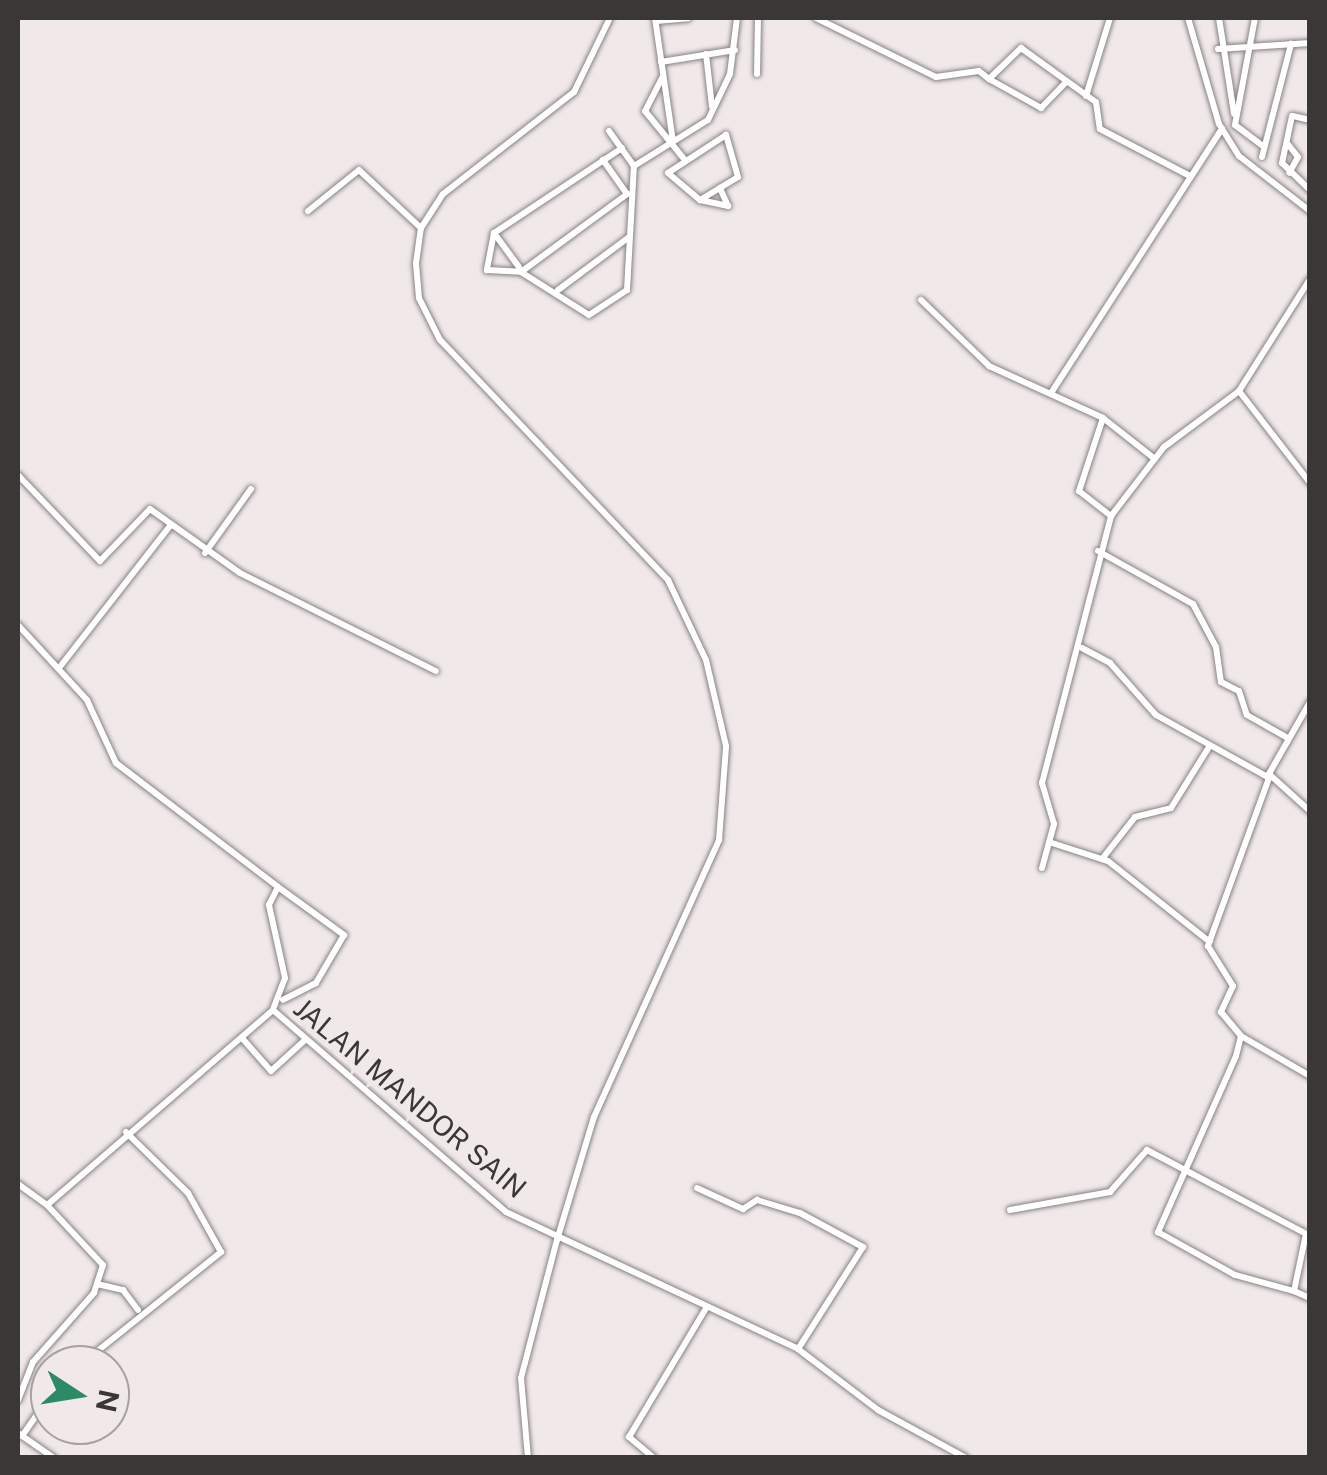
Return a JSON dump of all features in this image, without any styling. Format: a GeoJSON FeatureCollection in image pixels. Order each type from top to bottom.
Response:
{"type":"FeatureCollection","features":[{"type":"Feature","properties":{"kind":"street"},"geometry":{"type":"LineString","coordinates":[[528,1458],[521,1378],[556,1240],[594,1117],[719,840],[726,746],[706,660],[668,580],[462,365],[424,312],[416,280],[421,228],[444,194],[574,92],[610,18]]}},
{"type":"Feature","properties":{"kind":"street"},"geometry":{"type":"LineString","coordinates":[[679,151],[662,78],[656,19],[688,18]]}},
{"type":"Feature","properties":{"kind":"street"},"geometry":{"type":"LineString","coordinates":[[720,188],[728,206],[700,200],[668,174],[679,151],[713,111],[735,50],[736,18]]}},
{"type":"Feature","properties":{"kind":"street"},"geometry":{"type":"LineString","coordinates":[[757,74],[758,18]]}},
{"type":"Feature","properties":{"kind":"street"},"geometry":{"type":"LineString","coordinates":[[816,18],[936,77],[980,71],[989,80],[1041,108],[1067,82]]}},
{"type":"Feature","properties":{"kind":"street"},"geometry":{"type":"LineString","coordinates":[[1086,96],[1110,18]]}},
{"type":"Feature","properties":{"kind":"street"},"geometry":{"type":"LineString","coordinates":[[1188,18],[1222,129],[1238,156],[1310,211]]}},
{"type":"Feature","properties":{"kind":"street"},"geometry":{"type":"LineString","coordinates":[[1220,18],[1218,49],[1235,116],[1242,136],[1264,148]]}},
{"type":"Feature","properties":{"kind":"street"},"geometry":{"type":"LineString","coordinates":[[1235,116],[1255,18]]}},
{"type":"Feature","properties":{"kind":"street"},"geometry":{"type":"LineString","coordinates":[[1218,49],[1310,43]]}},
{"type":"Feature","properties":{"kind":"street"},"geometry":{"type":"LineString","coordinates":[[1262,157],[1291,44]]}},
{"type":"Feature","properties":{"kind":"street"},"geometry":{"type":"LineString","coordinates":[[989,80],[1017,46],[1098,104],[1100,129],[1190,176]]}},
{"type":"Feature","properties":{"kind":"street"},"geometry":{"type":"LineString","coordinates":[[661,62],[735,50]]}},
{"type":"Feature","properties":{"kind":"street"},"geometry":{"type":"LineString","coordinates":[[706,54],[713,111]]}},
{"type":"Feature","properties":{"kind":"street"},"geometry":{"type":"LineString","coordinates":[[662,78],[644,107],[679,151]]}},
{"type":"Feature","properties":{"kind":"street"},"geometry":{"type":"LineString","coordinates":[[1310,120],[1294,114],[1286,142],[1289,173],[1310,190]]}},
{"type":"Feature","properties":{"kind":"street"},"geometry":{"type":"LineString","coordinates":[[1052,394],[1222,129]]}},
{"type":"Feature","properties":{"kind":"street"},"geometry":{"type":"LineString","coordinates":[[494,233],[520,269],[558,290],[588,315],[627,290],[627,194],[634,166],[609,131]]}},
{"type":"Feature","properties":{"kind":"street"},"geometry":{"type":"LineString","coordinates":[[634,166],[732,138],[739,174],[700,200]]}},
{"type":"Feature","properties":{"kind":"street"},"geometry":{"type":"LineString","coordinates":[[1286,142],[1298,157],[1289,173]]}},
{"type":"Feature","properties":{"kind":"street"},"geometry":{"type":"LineString","coordinates":[[622,148],[494,233],[487,270],[520,269],[627,194]]}},
{"type":"Feature","properties":{"kind":"street"},"geometry":{"type":"LineString","coordinates":[[603,160],[627,194]]}},
{"type":"Feature","properties":{"kind":"street"},"geometry":{"type":"LineString","coordinates":[[308,211],[359,170],[421,228]]}},
{"type":"Feature","properties":{"kind":"street"},"geometry":{"type":"LineString","coordinates":[[558,290],[629,237]]}},
{"type":"Feature","properties":{"kind":"street"},"geometry":{"type":"LineString","coordinates":[[1042,868],[1054,824],[1042,783],[1082,648],[1098,551],[1111,516],[1154,460],[1239,391],[1310,279]]}},
{"type":"Feature","properties":{"kind":"street"},"geometry":{"type":"LineString","coordinates":[[922,300],[989,366],[1052,394],[1076,414],[1103,418],[1154,460]]}},
{"type":"Feature","properties":{"kind":"street"},"geometry":{"type":"LineString","coordinates":[[1239,391],[1310,483]]}},
{"type":"Feature","properties":{"kind":"street"},"geometry":{"type":"LineString","coordinates":[[1103,418],[1078,492],[1111,516]]}},
{"type":"Feature","properties":{"kind":"street"},"geometry":{"type":"LineString","coordinates":[[18,475],[100,561],[145,508],[206,553],[436,671]]}},
{"type":"Feature","properties":{"kind":"street"},"geometry":{"type":"LineString","coordinates":[[206,553],[252,489]]}},
{"type":"Feature","properties":{"kind":"street"},"geometry":{"type":"LineString","coordinates":[[58,668],[170,526]]}},
{"type":"Feature","properties":{"kind":"street"},"geometry":{"type":"LineString","coordinates":[[1098,551],[1193,604],[1216,647],[1221,682],[1239,691],[1247,715],[1286,737]]}},
{"type":"Feature","properties":{"kind":"street"},"geometry":{"type":"LineString","coordinates":[[18,625],[99,720],[116,764],[344,935],[316,983],[283,1000]]}},
{"type":"Feature","properties":{"kind":"street"},"geometry":{"type":"LineString","coordinates":[[1082,648],[1110,662],[1146,708],[1269,778],[1310,811]]}},
{"type":"Feature","properties":{"kind":"street"},"geometry":{"type":"LineString","coordinates":[[1310,702],[1286,737],[1210,942],[1212,963],[1233,986],[1221,1014],[1241,1036],[1310,1076]]}},
{"type":"Feature","properties":{"kind":"street"},"geometry":{"type":"LineString","coordinates":[[1101,860],[1136,817],[1171,808],[1210,747]]}},
{"type":"Feature","properties":{"kind":"street"},"geometry":{"type":"LineString","coordinates":[[1049,842],[1101,860],[1210,942]]}},
{"type":"Feature","properties":{"kind":"street","name":"JALAN MANDOR SAIN"},"geometry":{"type":"LineString","coordinates":[[278,887],[269,905],[283,946],[283,1000],[272,1010],[464,1179],[556,1240],[704,1310],[798,1349],[878,1410],[966,1458]]}},
{"type":"Feature","properties":{"kind":"street"},"geometry":{"type":"LineString","coordinates":[[46,1204],[272,1010]]}},
{"type":"Feature","properties":{"kind":"street"},"geometry":{"type":"LineString","coordinates":[[1241,1036],[1187,1169],[1158,1227],[1162,1239],[1310,1298]]}},
{"type":"Feature","properties":{"kind":"street"},"geometry":{"type":"LineString","coordinates":[[242,1038],[271,1071],[305,1040]]}},
{"type":"Feature","properties":{"kind":"street"},"geometry":{"type":"LineString","coordinates":[[101,1345],[138,1310],[221,1248],[188,1193],[126,1132]]}},
{"type":"Feature","properties":{"kind":"street"},"geometry":{"type":"LineString","coordinates":[[1010,1210],[1110,1192],[1141,1150],[1187,1169],[1306,1234],[1294,1291]]}},
{"type":"Feature","properties":{"kind":"street"},"geometry":{"type":"LineString","coordinates":[[18,1184],[99,1252],[98,1284],[33,1362],[18,1400]]}},
{"type":"Feature","properties":{"kind":"street"},"geometry":{"type":"LineString","coordinates":[[697,1188],[743,1209],[756,1200],[800,1213],[863,1247],[798,1349]]}},
{"type":"Feature","properties":{"kind":"street"},"geometry":{"type":"LineString","coordinates":[[98,1284],[123,1290],[138,1310]]}},
{"type":"Feature","properties":{"kind":"street"},"geometry":{"type":"LineString","coordinates":[[654,1458],[629,1438],[704,1310]]}},
{"type":"Feature","properties":{"kind":"street"},"geometry":{"type":"LineString","coordinates":[[20,1435],[54,1458]]}}]}
